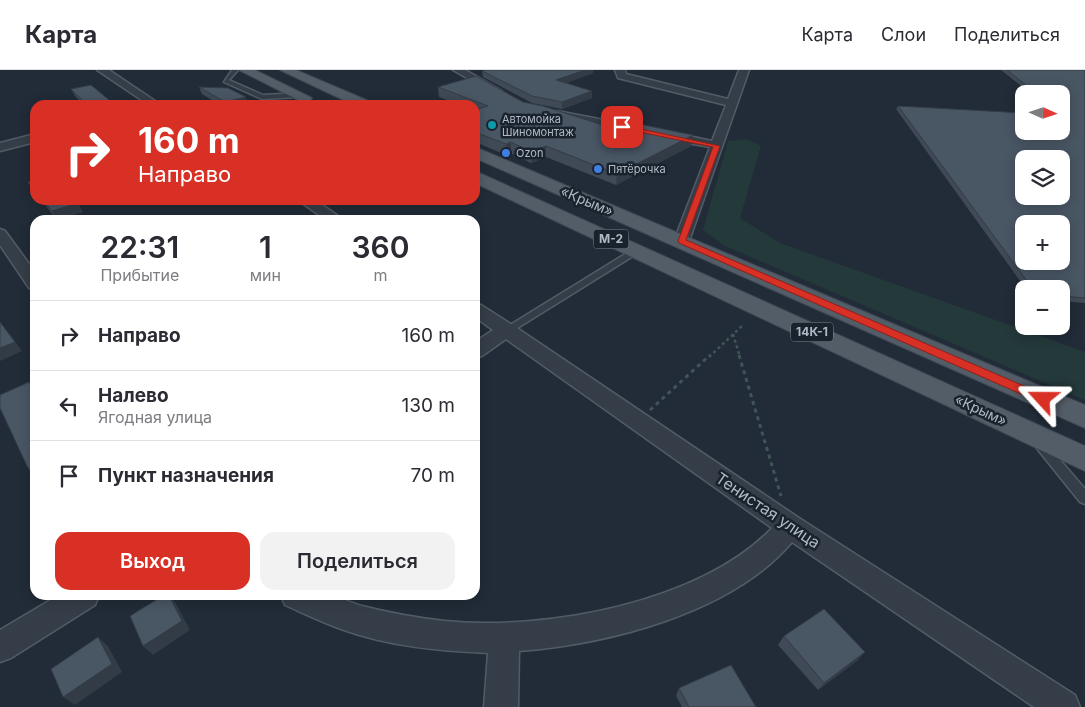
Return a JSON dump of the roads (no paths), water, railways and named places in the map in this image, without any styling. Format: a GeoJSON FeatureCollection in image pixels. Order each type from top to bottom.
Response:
{"type":"FeatureCollection","features":[{"type":"Feature","properties":{"kind":"main road"},"geometry":{"type":"LineString","coordinates":[[245,70],[310,100]]}},
{"type":"Feature","properties":{"kind":"main road"},"geometry":{"type":"LineString","coordinates":[[286,70],[355,100]]}},
{"type":"Feature","properties":{"kind":"main road","name":"«Крым»"},"geometry":{"type":"LineString","coordinates":[[480,154],[1085,417]]}},
{"type":"Feature","properties":{"kind":"main road","name":"«Крым»"},"geometry":{"type":"LineString","coordinates":[[480,178],[1085,458]]}},
{"type":"Feature","properties":{"kind":"main road"},"geometry":{"type":"LineString","coordinates":[[1031,434],[1043,399]]}},
{"type":"Feature","properties":{"kind":"street"},"geometry":{"type":"LineString","coordinates":[[102,70],[148,100]]}},
{"type":"Feature","properties":{"kind":"street"},"geometry":{"type":"LineString","coordinates":[[458,70],[511,99]]}},
{"type":"Feature","properties":{"kind":"street"},"geometry":{"type":"LineString","coordinates":[[620,70],[621,76],[732,103]]}},
{"type":"Feature","properties":{"kind":"street"},"geometry":{"type":"LineString","coordinates":[[682,241],[744,70]]}},
{"type":"Feature","properties":{"kind":"street"},"geometry":{"type":"LineString","coordinates":[[547,112],[716,146]]}},
{"type":"Feature","properties":{"kind":"street"},"geometry":{"type":"LineString","coordinates":[[0,147],[30,139]]}},
{"type":"Feature","properties":{"kind":"street"},"geometry":{"type":"LineString","coordinates":[[312,205],[328,215]]}},
{"type":"Feature","properties":{"kind":"street"},"geometry":{"type":"LineString","coordinates":[[0,234],[30,277]]}},
{"type":"Feature","properties":{"kind":"street","name":"Тенистая улица"},"geometry":{"type":"LineString","coordinates":[[480,312],[790,526],[1063,707]]}},
{"type":"Feature","properties":{"kind":"street"},"geometry":{"type":"LineString","coordinates":[[480,348],[507,330]]}},
{"type":"Feature","properties":{"kind":"street"},"geometry":{"type":"LineString","coordinates":[[307,600],[346,616],[392,628],[447,636],[504,638],[571,632],[633,618],[683,601],[726,579],[761,556],[790,526]]}},
{"type":"Feature","properties":{"kind":"street"},"geometry":{"type":"LineString","coordinates":[[0,647],[78,600]]}},
{"type":"Feature","properties":{"kind":"street"},"geometry":{"type":"LineString","coordinates":[[501,707],[504,638]]}},
{"type":"Feature","properties":{"kind":"lane"},"geometry":{"type":"LineString","coordinates":[[235,70],[226,81],[262,97],[300,95]]}},
{"type":"Feature","properties":{"kind":"lane"},"geometry":{"type":"LineString","coordinates":[[507,330],[635,251]]}},
{"type":"Feature","properties":{"kind":"lane"},"geometry":{"type":"LineString","coordinates":[[1031,434],[1085,498]]}},
{"type":"Feature","properties":{"kind":"place","name":"Автомойка Шиномонтаж"},"geometry":{"type":"Point","coordinates":[492,125]}},
{"type":"Feature","properties":{"kind":"place","name":"Ozon"},"geometry":{"type":"Point","coordinates":[506,153]}},
{"type":"Feature","properties":{"kind":"place","name":"Пятёрочка"},"geometry":{"type":"Point","coordinates":[598,169]}}]}
